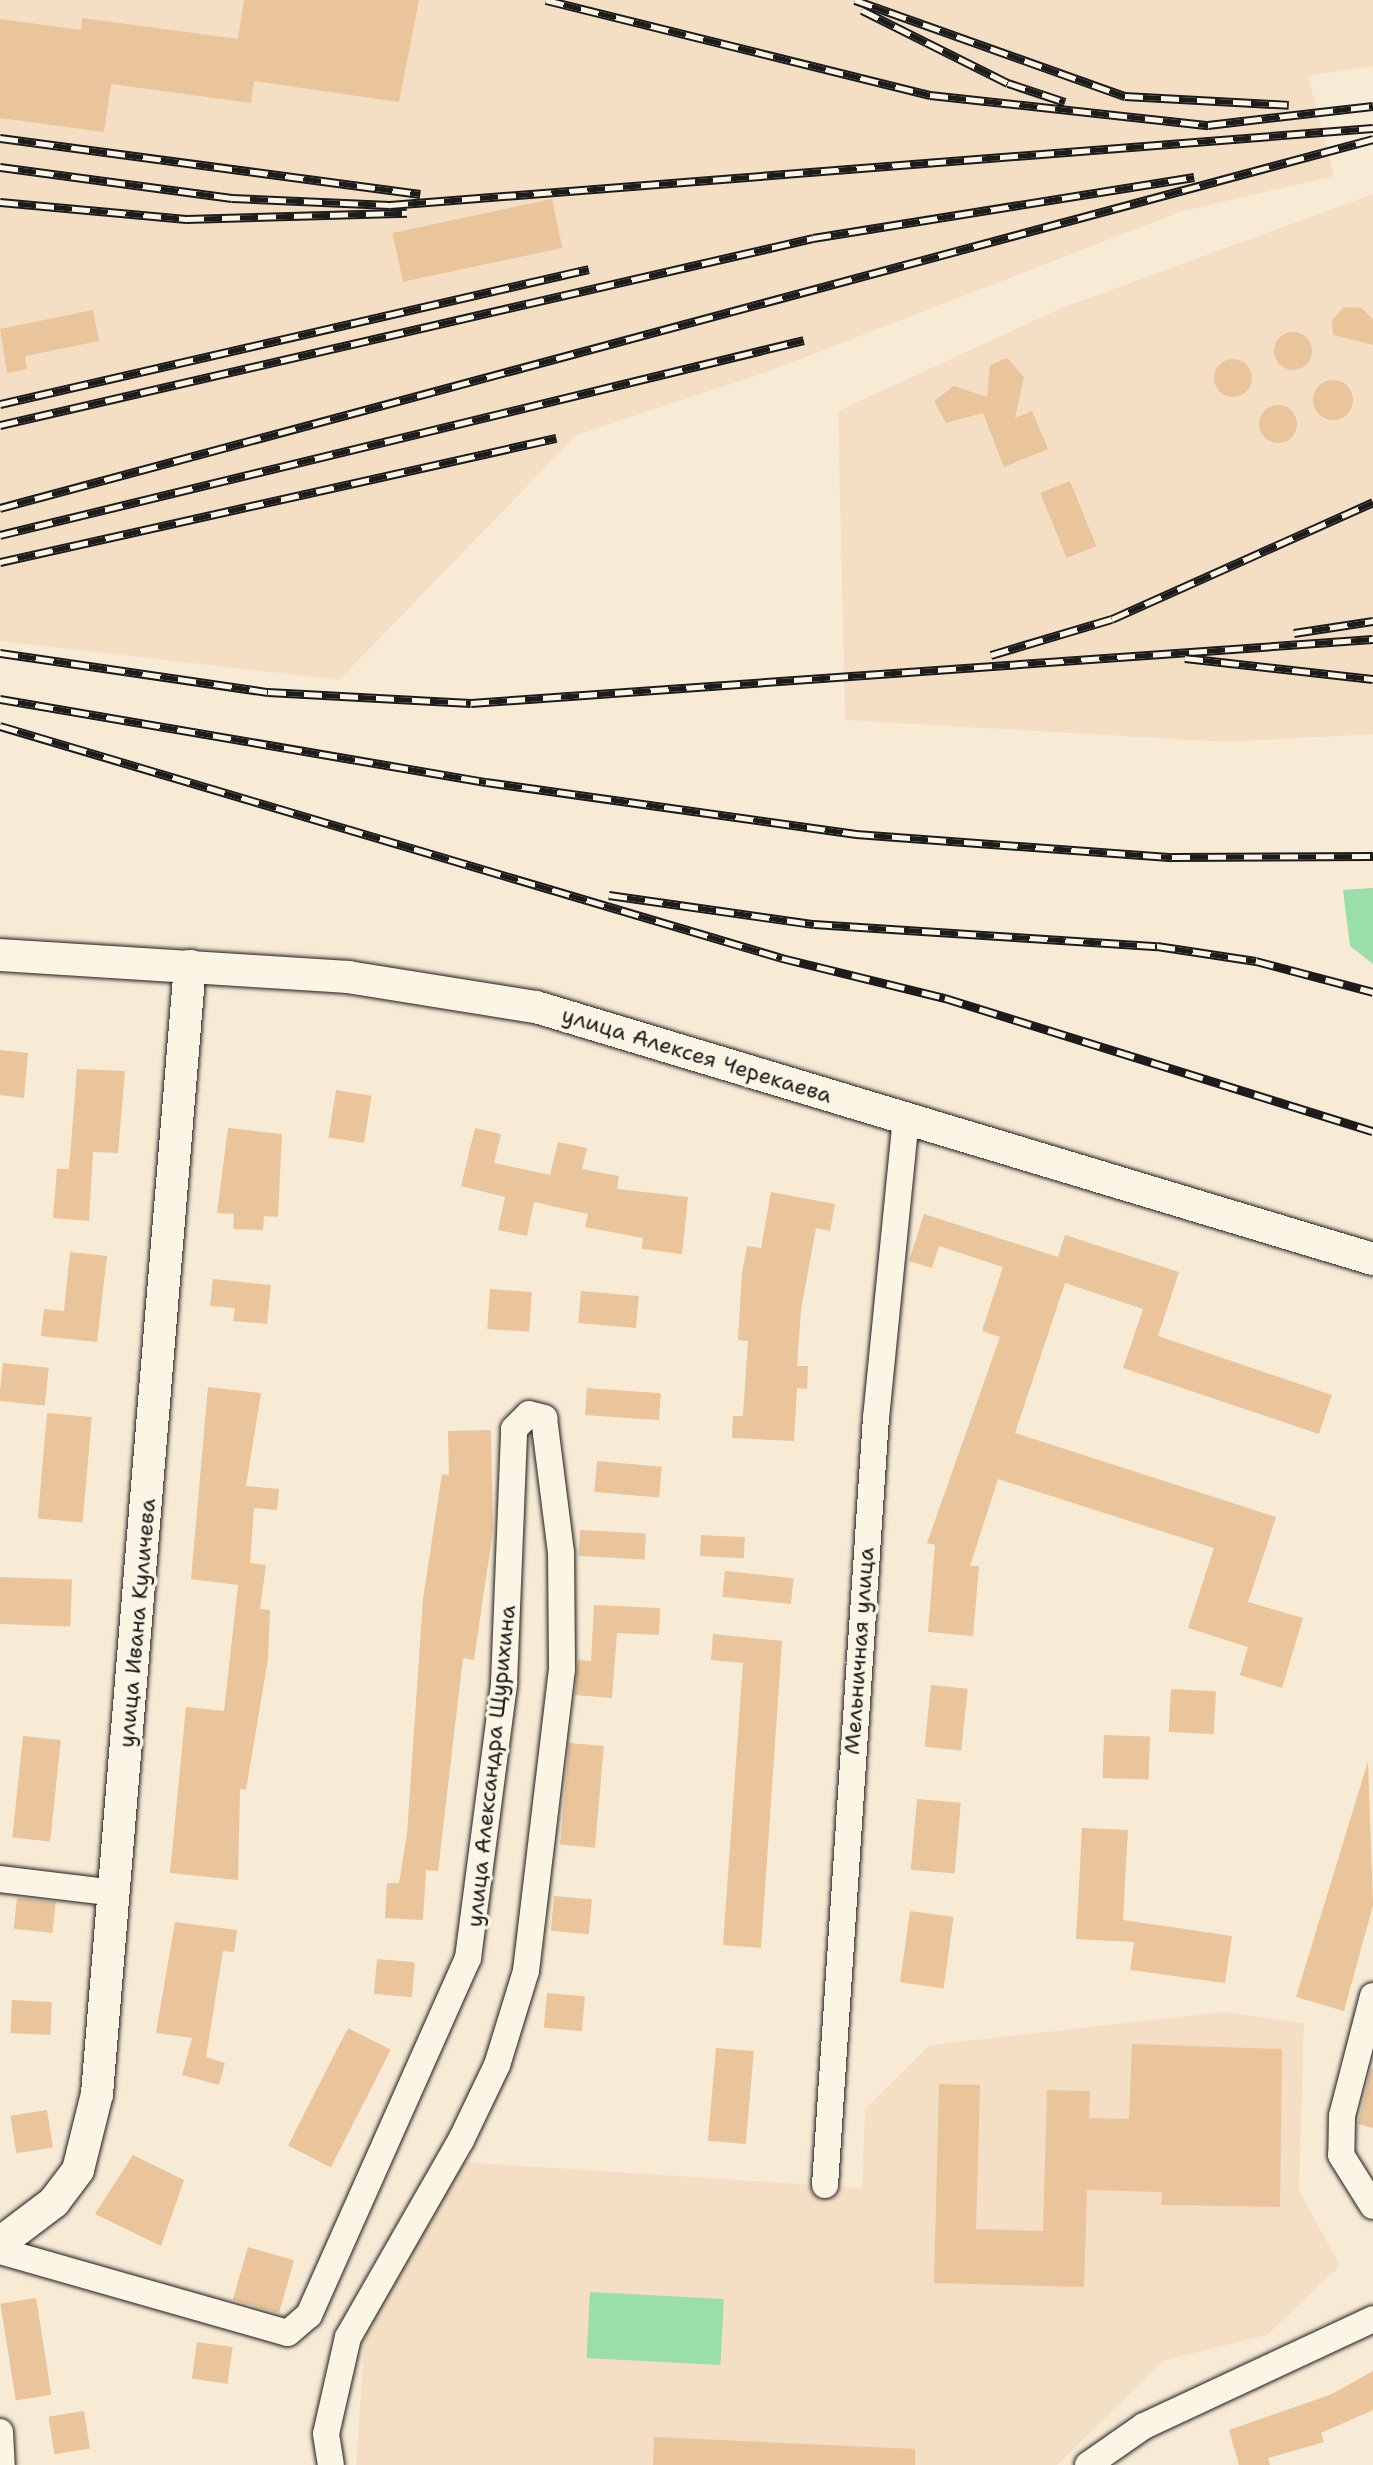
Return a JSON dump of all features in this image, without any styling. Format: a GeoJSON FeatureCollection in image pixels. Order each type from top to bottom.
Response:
{"type":"FeatureCollection","features":[{"type":"Feature","properties":{"kind":"street","name":"улица Алексея Черекаева"},"geometry":{"type":"LineString","coordinates":[[0,955],[348,977],[536,1007],[1373,1259]]}},
{"type":"Feature","properties":{"kind":"street","name":"улица Ивана Куличева"},"geometry":{"type":"LineString","coordinates":[[0,2243],[54,2202],[82,2156],[103,2043],[190,966]]}},
{"type":"Feature","properties":{"kind":"street","name":"Мельничная улица"},"geometry":{"type":"LineString","coordinates":[[825,2185],[873,1450],[906,1118]]}},
{"type":"Feature","properties":{"kind":"street","name":"улица Александра Щурихина"},"geometry":{"type":"LineString","coordinates":[[0,2251],[288,2333],[309,2315],[332,2276],[468,1958],[504,1683],[514,1429],[529,1414],[550,1429],[562,1669],[526,1971],[497,2065],[461,2140],[351,2327],[328,2422],[331,2465]]}},
{"type":"Feature","properties":{"kind":"street"},"geometry":{"type":"LineString","coordinates":[[0,1879],[116,1893]]}},
{"type":"Feature","properties":{"kind":"street"},"geometry":{"type":"LineString","coordinates":[[1369,2197],[1341,2155],[1342,2116],[1373,1996]]}},
{"type":"Feature","properties":{"kind":"street"},"geometry":{"type":"LineString","coordinates":[[1088,2465],[1144,2426],[1373,2319]]}},
{"type":"Feature","properties":{"kind":"street"},"geometry":{"type":"LineString","coordinates":[[0,2432],[2,2465]]}},
{"type":"Feature","properties":{"kind":"shaded area"},"geometry":{"type":"Polygon","coordinates":[[[0,0],[1373,0],[1373,66],[1308,76],[1334,176],[1180,212],[767,372],[577,435],[339,680],[0,641],[0,0]]]}},
{"type":"Feature","properties":{"kind":"shaded area"},"geometry":{"type":"Polygon","coordinates":[[[1373,194],[1373,734],[1226,742],[845,720],[838,411],[1059,309],[1373,194]]]}},
{"type":"Feature","properties":{"kind":"shaded area"},"geometry":{"type":"Polygon","coordinates":[[[1223,2012],[1304,2023],[1299,2190],[1340,2266],[1267,2335],[1163,2361],[1057,2465],[356,2465],[365,2331],[463,2162],[862,2188],[865,2109],[930,2045],[1223,2012]]]}},
{"type":"Feature","properties":{"kind":"green space"},"geometry":{"type":"Polygon","coordinates":[[[1373,888],[1373,964],[1350,946],[1343,890],[1373,888]]]}},
{"type":"Feature","properties":{"kind":"green space"},"geometry":{"type":"Polygon","coordinates":[[[590,2292],[724,2299],[720,2365],[587,2358],[590,2292]]]}},
{"type":"Feature","properties":{"kind":"building"},"geometry":{"type":"Polygon","coordinates":[[[244,0],[419,0],[399,102],[254,81],[251,103],[111,84],[104,132],[0,118],[0,19],[81,30],[82,18],[238,39],[244,0]]]}},
{"type":"Feature","properties":{"kind":"building"},"geometry":{"type":"Polygon","coordinates":[[[552,199],[562,248],[403,282],[393,233],[552,199]]]}},
{"type":"Feature","properties":{"kind":"building"},"geometry":{"type":"Polygon","coordinates":[[[1344,307],[1362,308],[1373,320],[1373,345],[1333,335],[1332,320],[1344,307]]]}},
{"type":"Feature","properties":{"kind":"building"},"geometry":{"type":"Polygon","coordinates":[[[93,310],[99,341],[25,356],[27,369],[7,373],[0,329],[93,310]]]}},
{"type":"Feature","properties":{"kind":"building"},"geometry":{"type":"Polygon","coordinates":[[[1293,332],[1307,337],[1312,351],[1307,365],[1293,370],[1279,365],[1274,351],[1279,337],[1293,332]]]}},
{"type":"Feature","properties":{"kind":"building"},"geometry":{"type":"Polygon","coordinates":[[[1007,358],[1024,377],[1015,418],[1032,411],[1048,449],[1004,467],[983,413],[946,423],[934,401],[954,386],[987,397],[990,365],[1007,358]]]}},
{"type":"Feature","properties":{"kind":"building"},"geometry":{"type":"Polygon","coordinates":[[[1233,359],[1246,365],[1252,378],[1246,391],[1233,397],[1220,391],[1214,378],[1220,365],[1233,359]]]}},
{"type":"Feature","properties":{"kind":"building"},"geometry":{"type":"Polygon","coordinates":[[[1333,380],[1347,386],[1353,400],[1347,414],[1333,420],[1319,414],[1313,400],[1319,386],[1333,380]]]}},
{"type":"Feature","properties":{"kind":"building"},"geometry":{"type":"Polygon","coordinates":[[[1278,405],[1292,410],[1297,424],[1292,438],[1278,443],[1264,438],[1259,424],[1264,410],[1278,405]]]}},
{"type":"Feature","properties":{"kind":"building"},"geometry":{"type":"Polygon","coordinates":[[[1070,481],[1096,546],[1067,558],[1040,493],[1070,481]]]}},
{"type":"Feature","properties":{"kind":"building"},"geometry":{"type":"Polygon","coordinates":[[[0,1050],[28,1053],[24,1098],[0,1095],[0,1050]]]}},
{"type":"Feature","properties":{"kind":"building"},"geometry":{"type":"Polygon","coordinates":[[[77,1069],[125,1071],[118,1153],[93,1152],[89,1221],[53,1218],[57,1169],[69,1169],[77,1069]]]}},
{"type":"Feature","properties":{"kind":"building"},"geometry":{"type":"Polygon","coordinates":[[[336,1090],[372,1096],[364,1143],[328,1137],[336,1090]]]}},
{"type":"Feature","properties":{"kind":"building"},"geometry":{"type":"Polygon","coordinates":[[[228,1128],[282,1134],[278,1217],[264,1216],[263,1230],[233,1229],[234,1214],[217,1213],[228,1128]]]}},
{"type":"Feature","properties":{"kind":"building"},"geometry":{"type":"Polygon","coordinates":[[[475,1128],[501,1134],[494,1163],[550,1175],[558,1142],[587,1148],[582,1169],[619,1176],[617,1189],[688,1197],[682,1254],[642,1249],[643,1238],[585,1227],[588,1214],[534,1202],[527,1236],[498,1230],[505,1197],[461,1186],[475,1128]]]}},
{"type":"Feature","properties":{"kind":"building"},"geometry":{"type":"Polygon","coordinates":[[[771,1192],[835,1204],[830,1231],[816,1228],[801,1310],[797,1366],[808,1366],[807,1389],[797,1388],[794,1441],[732,1438],[733,1416],[743,1416],[748,1341],[738,1340],[742,1273],[747,1246],[761,1248],[771,1192]]]}},
{"type":"Feature","properties":{"kind":"building"},"geometry":{"type":"Polygon","coordinates":[[[924,1214],[1058,1257],[1065,1235],[1179,1272],[1158,1336],[1332,1395],[1319,1434],[1123,1368],[1143,1309],[1065,1283],[1015,1433],[1276,1517],[1248,1602],[1303,1618],[1282,1688],[1240,1675],[1248,1647],[1188,1628],[1214,1548],[998,1479],[970,1566],[979,1566],[973,1636],[928,1632],[935,1545],[927,1543],[1000,1337],[982,1331],[1003,1267],[939,1246],[932,1268],[909,1261],[924,1214]]]}},
{"type":"Feature","properties":{"kind":"building"},"geometry":{"type":"Polygon","coordinates":[[[70,1252],[107,1256],[97,1342],[41,1336],[44,1309],[64,1311],[70,1252]]]}},
{"type":"Feature","properties":{"kind":"building"},"geometry":{"type":"Polygon","coordinates":[[[213,1279],[271,1285],[267,1324],[233,1321],[235,1308],[210,1306],[213,1279]]]}},
{"type":"Feature","properties":{"kind":"building"},"geometry":{"type":"Polygon","coordinates":[[[490,1289],[532,1292],[529,1332],[487,1329],[490,1289]]]}},
{"type":"Feature","properties":{"kind":"building"},"geometry":{"type":"Polygon","coordinates":[[[581,1291],[639,1296],[636,1328],[578,1323],[581,1291]]]}},
{"type":"Feature","properties":{"kind":"building"},"geometry":{"type":"Polygon","coordinates":[[[3,1363],[49,1368],[45,1406],[0,1401],[3,1363]]]}},
{"type":"Feature","properties":{"kind":"building"},"geometry":{"type":"Polygon","coordinates":[[[208,1387],[261,1393],[246,1486],[279,1489],[277,1510],[254,1508],[250,1563],[266,1565],[260,1609],[270,1610],[268,1659],[246,1790],[240,1789],[238,1880],[170,1873],[186,1707],[224,1711],[238,1585],[191,1579],[208,1387]]]}},
{"type":"Feature","properties":{"kind":"building"},"geometry":{"type":"Polygon","coordinates":[[[587,1388],[661,1393],[659,1420],[585,1415],[587,1388]]]}},
{"type":"Feature","properties":{"kind":"building"},"geometry":{"type":"Polygon","coordinates":[[[47,1413],[92,1417],[83,1523],[38,1519],[47,1413]]]}},
{"type":"Feature","properties":{"kind":"building"},"geometry":{"type":"Polygon","coordinates":[[[491,1430],[493,1530],[474,1660],[463,1658],[438,1871],[426,1870],[423,1920],[385,1918],[387,1883],[399,1883],[407,1834],[423,1599],[442,1474],[449,1475],[448,1431],[491,1430]]]}},
{"type":"Feature","properties":{"kind":"building"},"geometry":{"type":"Polygon","coordinates":[[[597,1461],[662,1467],[659,1498],[594,1492],[597,1461]]]}},
{"type":"Feature","properties":{"kind":"building"},"geometry":{"type":"Polygon","coordinates":[[[580,1530],[646,1533],[645,1559],[579,1556],[580,1530]]]}},
{"type":"Feature","properties":{"kind":"building"},"geometry":{"type":"Polygon","coordinates":[[[701,1535],[745,1537],[744,1558],[700,1556],[701,1535]]]}},
{"type":"Feature","properties":{"kind":"building"},"geometry":{"type":"Polygon","coordinates":[[[725,1571],[794,1578],[791,1604],[722,1597],[725,1571]]]}},
{"type":"Feature","properties":{"kind":"building"},"geometry":{"type":"Polygon","coordinates":[[[0,1577],[72,1580],[70,1626],[0,1624],[0,1577]]]}},
{"type":"Feature","properties":{"kind":"building"},"geometry":{"type":"Polygon","coordinates":[[[594,1605],[660,1608],[659,1635],[617,1633],[612,1698],[575,1695],[578,1660],[591,1661],[594,1605]]]}},
{"type":"Feature","properties":{"kind":"building"},"geometry":{"type":"Polygon","coordinates":[[[713,1634],[782,1641],[761,1948],[723,1945],[743,1663],[711,1660],[713,1634]]]}},
{"type":"Feature","properties":{"kind":"building"},"geometry":{"type":"Polygon","coordinates":[[[931,1685],[968,1689],[961,1751],[925,1747],[931,1685]]]}},
{"type":"Feature","properties":{"kind":"building"},"geometry":{"type":"Polygon","coordinates":[[[1171,1689],[1216,1691],[1214,1734],[1169,1732],[1171,1689]]]}},
{"type":"Feature","properties":{"kind":"building"},"geometry":{"type":"Polygon","coordinates":[[[1104,1735],[1150,1737],[1148,1780],[1102,1778],[1104,1735]]]}},
{"type":"Feature","properties":{"kind":"building"},"geometry":{"type":"Polygon","coordinates":[[[23,1736],[61,1740],[50,1841],[12,1837],[23,1736]]]}},
{"type":"Feature","properties":{"kind":"building"},"geometry":{"type":"Polygon","coordinates":[[[569,1743],[604,1746],[595,1848],[560,1845],[569,1743]]]}},
{"type":"Feature","properties":{"kind":"building"},"geometry":{"type":"Polygon","coordinates":[[[1368,1761],[1373,1905],[1344,2011],[1296,1997],[1368,1761]]]}},
{"type":"Feature","properties":{"kind":"building"},"geometry":{"type":"Polygon","coordinates":[[[917,1799],[961,1803],[955,1874],[911,1870],[917,1799]]]}},
{"type":"Feature","properties":{"kind":"building"},"geometry":{"type":"Polygon","coordinates":[[[1082,1828],[1128,1830],[1123,1920],[1232,1936],[1225,1983],[1130,1970],[1134,1942],[1076,1939],[1082,1828]]]}},
{"type":"Feature","properties":{"kind":"building"},"geometry":{"type":"Polygon","coordinates":[[[554,1896],[592,1899],[589,1934],[551,1931],[554,1896]]]}},
{"type":"Feature","properties":{"kind":"building"},"geometry":{"type":"Polygon","coordinates":[[[17,1898],[56,1902],[53,1933],[14,1929],[17,1898]]]}},
{"type":"Feature","properties":{"kind":"building"},"geometry":{"type":"Polygon","coordinates":[[[910,1911],[954,1917],[944,1988],[900,1982],[910,1911]]]}},
{"type":"Feature","properties":{"kind":"building"},"geometry":{"type":"Polygon","coordinates":[[[175,1922],[237,1930],[234,1952],[223,1951],[206,2057],[225,2063],[219,2085],[182,2075],[192,2038],[156,2033],[175,1922]]]}},
{"type":"Feature","properties":{"kind":"building"},"geometry":{"type":"Polygon","coordinates":[[[377,1959],[415,1962],[412,1997],[374,1994],[377,1959]]]}},
{"type":"Feature","properties":{"kind":"building"},"geometry":{"type":"Polygon","coordinates":[[[547,1993],[585,1996],[582,2031],[544,2028],[547,1993]]]}},
{"type":"Feature","properties":{"kind":"building"},"geometry":{"type":"Polygon","coordinates":[[[12,2000],[52,2002],[50,2035],[10,2033],[12,2000]]]}},
{"type":"Feature","properties":{"kind":"building"},"geometry":{"type":"Polygon","coordinates":[[[348,2028],[391,2050],[331,2167],[288,2146],[348,2028]]]}},
{"type":"Feature","properties":{"kind":"building"},"geometry":{"type":"Polygon","coordinates":[[[1132,2044],[1282,2049],[1280,2207],[1161,2205],[1162,2192],[1087,2190],[1084,2287],[934,2283],[939,2084],[980,2085],[976,2229],[1043,2231],[1047,2090],[1090,2091],[1089,2118],[1129,2119],[1132,2044]]]}},
{"type":"Feature","properties":{"kind":"building"},"geometry":{"type":"Polygon","coordinates":[[[716,2048],[754,2051],[746,2144],[708,2141],[716,2048]]]}},
{"type":"Feature","properties":{"kind":"building"},"geometry":{"type":"Polygon","coordinates":[[[1373,2070],[1373,2128],[1358,2124],[1373,2070]]]}},
{"type":"Feature","properties":{"kind":"building"},"geometry":{"type":"Polygon","coordinates":[[[47,2110],[53,2148],[16,2153],[10,2116],[47,2110]]]}},
{"type":"Feature","properties":{"kind":"building"},"geometry":{"type":"Polygon","coordinates":[[[133,2155],[184,2180],[161,2246],[95,2214],[133,2155]]]}},
{"type":"Feature","properties":{"kind":"building"},"geometry":{"type":"Polygon","coordinates":[[[248,2247],[294,2260],[279,2313],[233,2300],[248,2247]]]}},
{"type":"Feature","properties":{"kind":"building"},"geometry":{"type":"Polygon","coordinates":[[[36,2298],[51,2395],[16,2400],[0,2304],[36,2298]]]}},
{"type":"Feature","properties":{"kind":"building"},"geometry":{"type":"Polygon","coordinates":[[[197,2342],[233,2347],[228,2384],[192,2379],[197,2342]]]}},
{"type":"Feature","properties":{"kind":"building"},"geometry":{"type":"Polygon","coordinates":[[[1373,2371],[1373,2410],[1321,2433],[1324,2442],[1268,2458],[1270,2465],[1239,2465],[1229,2430],[1332,2394],[1373,2371]]]}},
{"type":"Feature","properties":{"kind":"building"},"geometry":{"type":"Polygon","coordinates":[[[84,2411],[90,2449],[54,2454],[48,2417],[84,2411]]]}},
{"type":"Feature","properties":{"kind":"building"},"geometry":{"type":"Polygon","coordinates":[[[654,2437],[915,2449],[915,2465],[653,2465],[654,2437]]]}},
{"type":"Feature","properties":{"kind":"railway"},"geometry":{"type":"LineString","coordinates":[[546,0],[930,95],[1208,125],[1373,106]]}},
{"type":"Feature","properties":{"kind":"railway"},"geometry":{"type":"LineString","coordinates":[[855,0],[1125,96],[1289,105]]}},
{"type":"Feature","properties":{"kind":"railway"},"geometry":{"type":"LineString","coordinates":[[862,10],[1008,83],[1065,102]]}},
{"type":"Feature","properties":{"kind":"railway"},"geometry":{"type":"LineString","coordinates":[[0,167],[232,198],[390,205],[1373,128]]}},
{"type":"Feature","properties":{"kind":"railway"},"geometry":{"type":"LineString","coordinates":[[0,138],[420,194]]}},
{"type":"Feature","properties":{"kind":"railway"},"geometry":{"type":"LineString","coordinates":[[0,508],[1373,139]]}},
{"type":"Feature","properties":{"kind":"railway"},"geometry":{"type":"LineString","coordinates":[[0,425],[813,238],[1194,177]]}},
{"type":"Feature","properties":{"kind":"railway"},"geometry":{"type":"LineString","coordinates":[[0,202],[186,219],[407,213]]}},
{"type":"Feature","properties":{"kind":"railway"},"geometry":{"type":"LineString","coordinates":[[0,404],[589,269]]}},
{"type":"Feature","properties":{"kind":"railway"},"geometry":{"type":"LineString","coordinates":[[0,535],[804,340]]}},
{"type":"Feature","properties":{"kind":"railway"},"geometry":{"type":"LineString","coordinates":[[0,562],[556,438]]}},
{"type":"Feature","properties":{"kind":"railway"},"geometry":{"type":"LineString","coordinates":[[991,655],[1112,619],[1373,502]]}},
{"type":"Feature","properties":{"kind":"railway"},"geometry":{"type":"LineString","coordinates":[[1294,633],[1373,621]]}},
{"type":"Feature","properties":{"kind":"railway"},"geometry":{"type":"LineString","coordinates":[[0,653],[268,692],[471,703],[1373,639]]}},
{"type":"Feature","properties":{"kind":"railway"},"geometry":{"type":"LineString","coordinates":[[1185,658],[1373,679]]}},
{"type":"Feature","properties":{"kind":"railway"},"geometry":{"type":"LineString","coordinates":[[0,699],[486,782],[856,834],[1172,857],[1373,856]]}},
{"type":"Feature","properties":{"kind":"railway"},"geometry":{"type":"LineString","coordinates":[[0,726],[782,958],[945,998],[1373,1131]]}},
{"type":"Feature","properties":{"kind":"railway"},"geometry":{"type":"LineString","coordinates":[[609,895],[814,924],[1157,946],[1256,961],[1373,992]]}}]}
